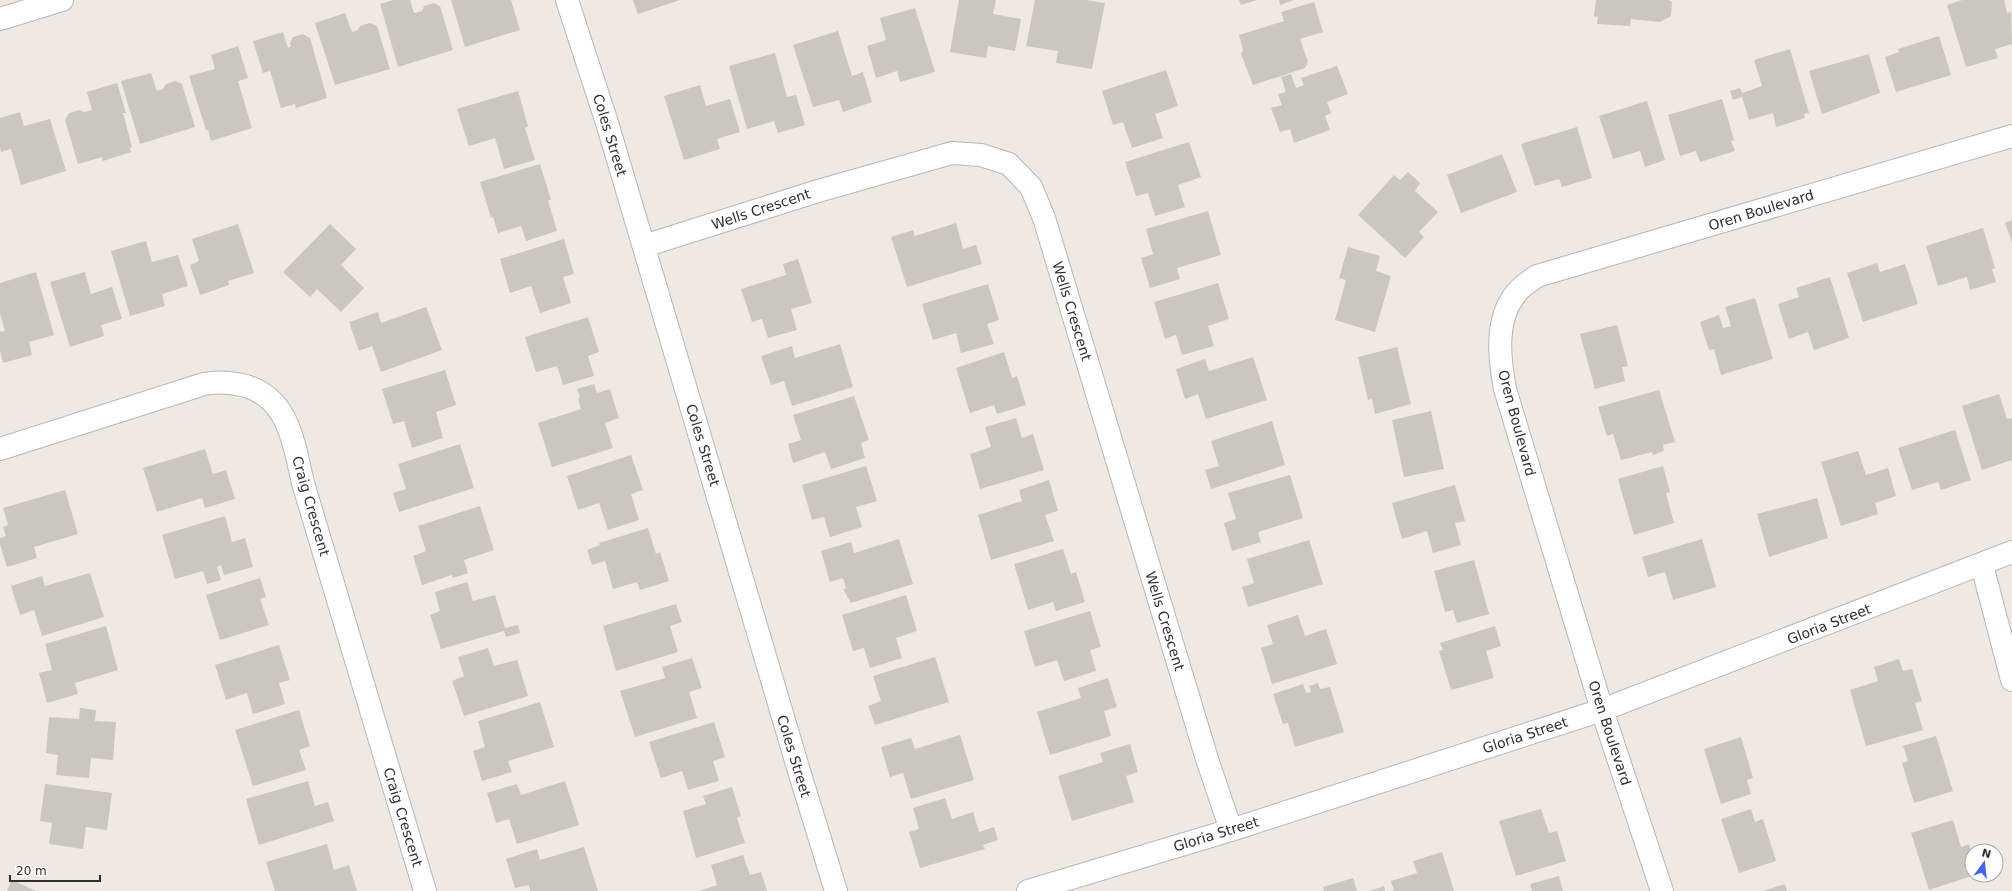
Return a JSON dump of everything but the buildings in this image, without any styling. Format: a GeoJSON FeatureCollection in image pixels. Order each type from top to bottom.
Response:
{"type":"FeatureCollection","features":[{"type":"Feature","properties":{"kind":"street"},"geometry":{"type":"LineString","coordinates":[[0,18],[62,0]]}},
{"type":"Feature","properties":{"kind":"street","name":"Coles Street"},"geometry":{"type":"LineString","coordinates":[[567,0],[644,246],[799,771],[836,891]]}},
{"type":"Feature","properties":{"kind":"street","name":"Oren Boulevard"},"geometry":{"type":"LineString","coordinates":[[1662,891],[1602,710],[1505,389],[1500,351],[1501,331],[1509,304],[1520,289],[1537,276],[2012,136]]}},
{"type":"Feature","properties":{"kind":"street","name":"Wells Crescent"},"geometry":{"type":"LineString","coordinates":[[644,246],[818,191],[952,153],[981,155],[1009,164],[1031,187],[1044,218],[1207,759],[1231,830]]}},
{"type":"Feature","properties":{"kind":"street","name":"Craig Crescent"},"geometry":{"type":"LineString","coordinates":[[0,449],[209,383],[220,381],[258,390],[273,401],[283,416],[292,436],[303,483],[425,891]]}},
{"type":"Feature","properties":{"kind":"street","name":"Gloria Street"},"geometry":{"type":"LineString","coordinates":[[1028,891],[1231,830],[1602,710],[1982,565],[2012,552]]}},
{"type":"Feature","properties":{"kind":"street"},"geometry":{"type":"LineString","coordinates":[[1982,565],[2012,680]]}}]}
